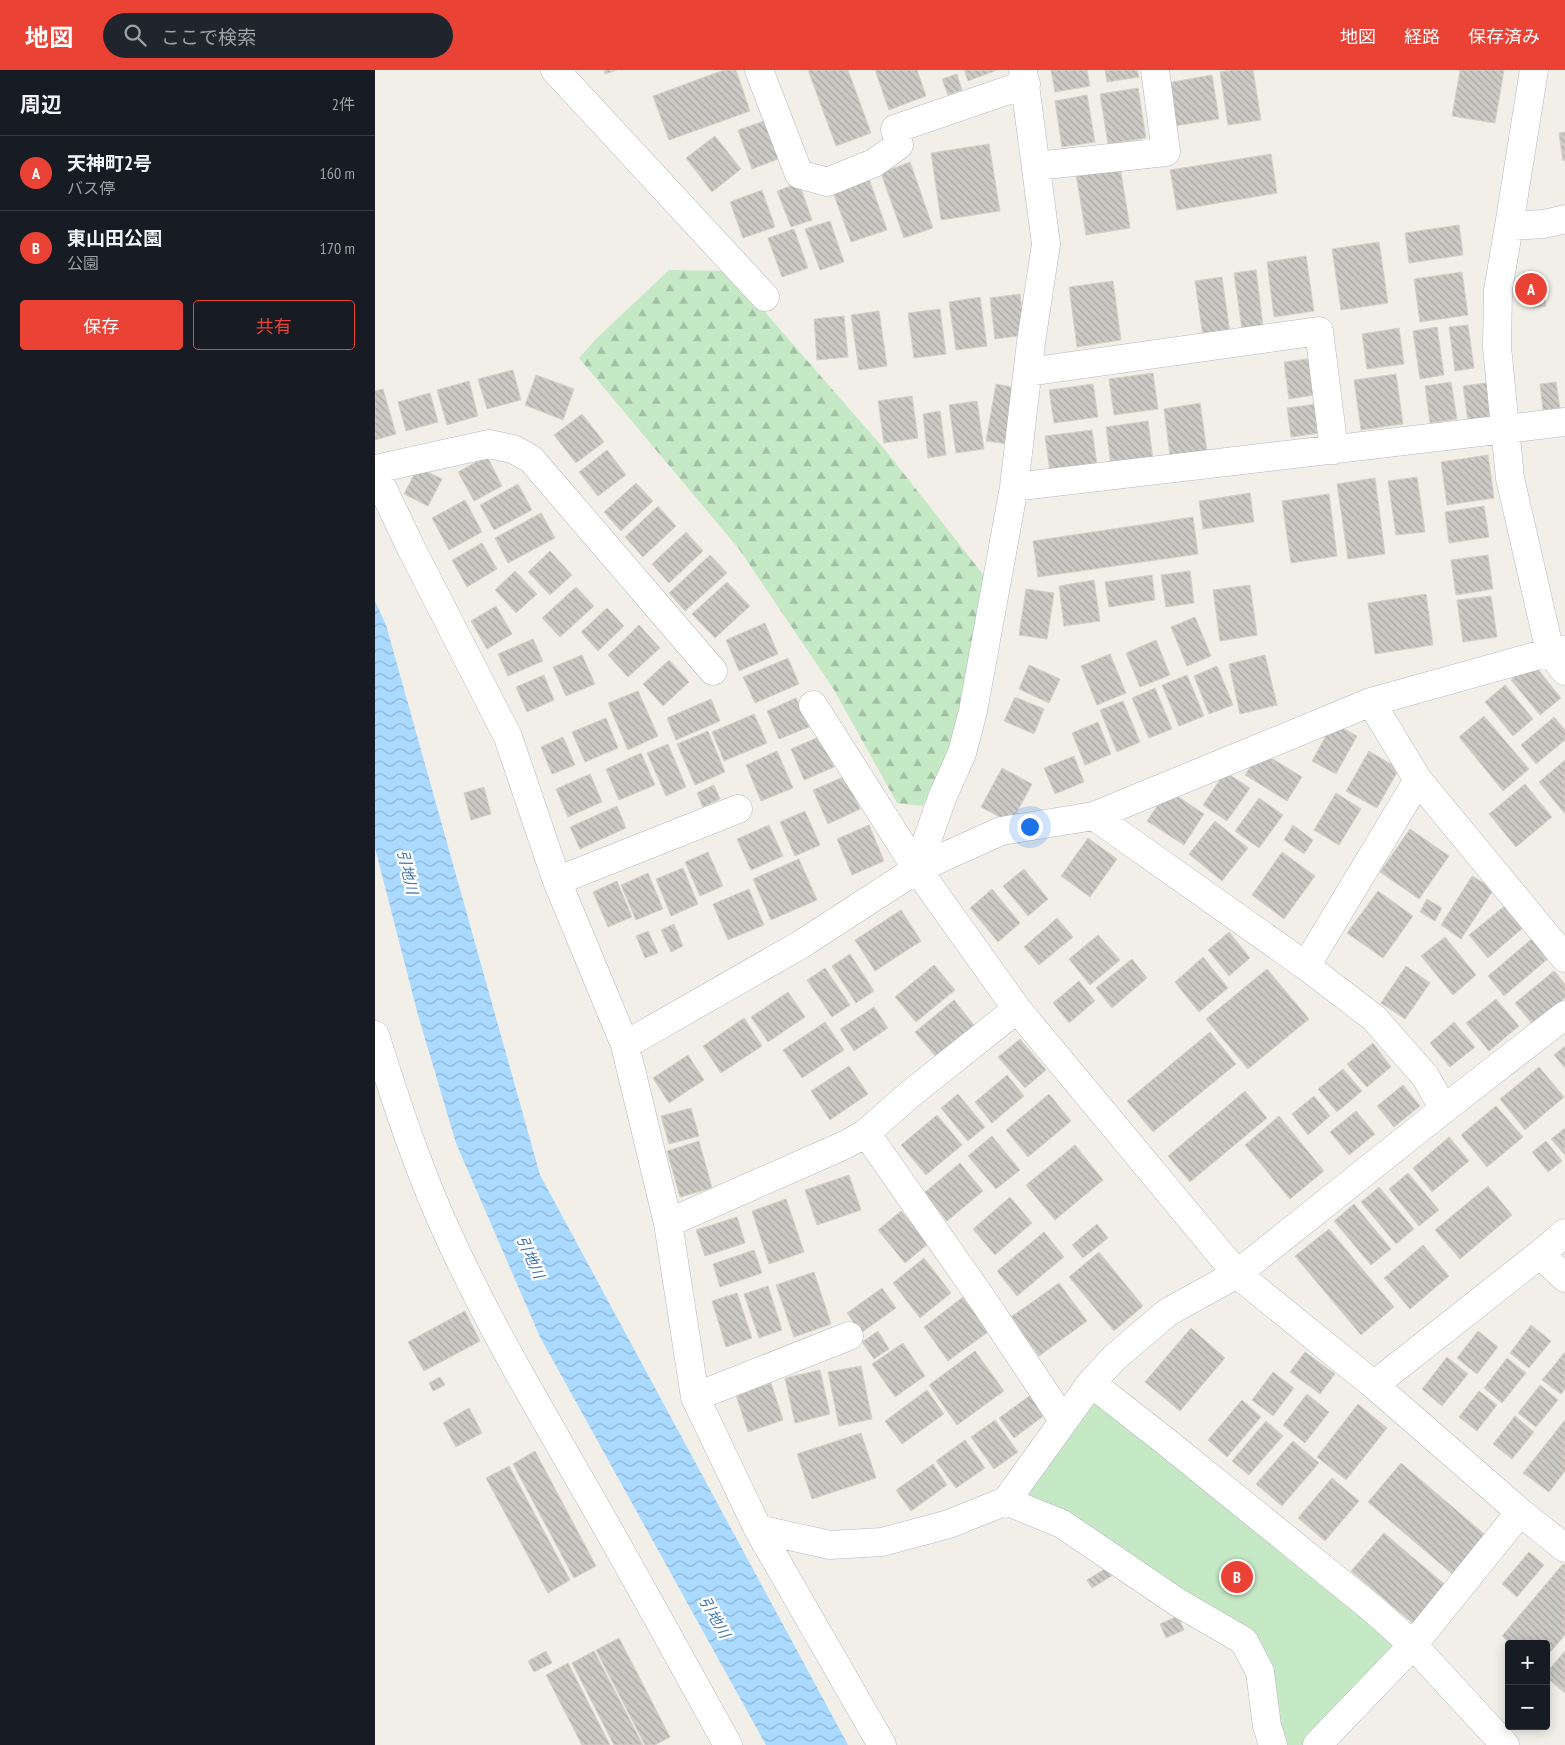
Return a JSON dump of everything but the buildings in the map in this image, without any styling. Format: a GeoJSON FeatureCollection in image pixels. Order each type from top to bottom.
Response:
{"type":"FeatureCollection","features":[{"type":"Feature","properties":{"kind":"street"},"geometry":{"type":"LineString","coordinates":[[555,70],[765,298]]}},
{"type":"Feature","properties":{"kind":"street"},"geometry":{"type":"LineString","coordinates":[[759,70],[799,174],[827,182],[874,164],[899,145],[895,129],[1025,77],[1046,244],[1014,486],[973,711],[962,753],[917,869]]}},
{"type":"Feature","properties":{"kind":"street"},"geometry":{"type":"LineString","coordinates":[[1037,166],[1166,152],[1155,70]]}},
{"type":"Feature","properties":{"kind":"street"},"geometry":{"type":"LineString","coordinates":[[625,1045],[800,945],[917,869],[1001,831],[1094,816],[1371,702],[1560,657],[1510,478],[1497,347],[1498,290],[1533,70]]}},
{"type":"Feature","properties":{"kind":"street"},"geometry":{"type":"LineString","coordinates":[[1509,226],[1544,224],[1565,219]]}},
{"type":"Feature","properties":{"kind":"street"},"geometry":{"type":"LineString","coordinates":[[1028,372],[1319,331],[1334,450]]}},
{"type":"Feature","properties":{"kind":"street"},"geometry":{"type":"LineString","coordinates":[[1014,486],[1565,422]]}},
{"type":"Feature","properties":{"kind":"street"},"geometry":{"type":"LineString","coordinates":[[713,671],[531,459],[513,448],[489,444],[375,470],[411,548],[508,737],[557,881],[625,1045],[668,1224],[695,1397],[758,1529],[882,1745]]}},
{"type":"Feature","properties":{"kind":"street"},"geometry":{"type":"LineString","coordinates":[[1371,702],[1418,780],[1565,958]]}},
{"type":"Feature","properties":{"kind":"street"},"geometry":{"type":"LineString","coordinates":[[813,706],[917,869],[1017,1009],[1237,1274],[1374,1384],[1519,1512],[1565,1548]]}},
{"type":"Feature","properties":{"kind":"street"},"geometry":{"type":"LineString","coordinates":[[1306,966],[1418,780]]}},
{"type":"Feature","properties":{"kind":"street"},"geometry":{"type":"LineString","coordinates":[[557,881],[738,808]]}},
{"type":"Feature","properties":{"kind":"street"},"geometry":{"type":"LineString","coordinates":[[1094,816],[1306,966],[1374,1018],[1425,1076],[1443,1108]]}},
{"type":"Feature","properties":{"kind":"street"},"geometry":{"type":"LineString","coordinates":[[668,1224],[847,1144],[866,1133],[1017,1009]]}},
{"type":"Feature","properties":{"kind":"street"},"geometry":{"type":"LineString","coordinates":[[758,1529],[830,1545],[882,1542],[949,1524],[1006,1502],[1063,1420],[1091,1383],[1114,1358],[1168,1312],[1237,1274],[1443,1108],[1565,1015]]}},
{"type":"Feature","properties":{"kind":"street"},"geometry":{"type":"LineString","coordinates":[[375,1035],[383,1083],[451,1241],[483,1306],[505,1349],[581,1480],[728,1745]]}},
{"type":"Feature","properties":{"kind":"street"},"geometry":{"type":"LineString","coordinates":[[866,1133],[1063,1420]]}},
{"type":"Feature","properties":{"kind":"street"},"geometry":{"type":"LineString","coordinates":[[1374,1384],[1565,1233]]}},
{"type":"Feature","properties":{"kind":"street"},"geometry":{"type":"LineString","coordinates":[[1540,1254],[1565,1278]]}},
{"type":"Feature","properties":{"kind":"street"},"geometry":{"type":"LineString","coordinates":[[695,1397],[849,1336]]}},
{"type":"Feature","properties":{"kind":"street"},"geometry":{"type":"LineString","coordinates":[[1091,1383],[1373,1609],[1413,1645],[1505,1745]]}},
{"type":"Feature","properties":{"kind":"street"},"geometry":{"type":"LineString","coordinates":[[1006,1502],[1062,1524],[1177,1602],[1244,1641],[1260,1672],[1267,1726],[1273,1745]]}},
{"type":"Feature","properties":{"kind":"street"},"geometry":{"type":"LineString","coordinates":[[1317,1745],[1413,1645],[1519,1512]]}},
{"type":"Feature","properties":{"kind":"green space"},"geometry":{"type":"Polygon","coordinates":[[[669,270],[729,271],[886,451],[985,577],[960,732],[923,806],[897,803],[833,688],[739,549],[579,358],[596,339],[669,270]]]}},
{"type":"Feature","properties":{"kind":"green space"},"geometry":{"type":"Polygon","coordinates":[[[1091,1383],[1413,1645],[1317,1745],[1274,1745],[1252,1654],[1006,1501],[1091,1383]]]}},
{"type":"Feature","properties":{"kind":"water","name":"引地川"},"geometry":{"type":"Polygon","coordinates":[[[375,601],[386,625],[540,1175],[848,1745],[766,1745],[540,1337],[456,1143],[418,1015],[375,848],[375,601]]]}},
{"type":"Feature","properties":{"kind":"place","name":"天神町2号"},"geometry":{"type":"Point","coordinates":[1531,289]}},
{"type":"Feature","properties":{"kind":"place","name":"東山田公園"},"geometry":{"type":"Point","coordinates":[1237,1577]}}]}
